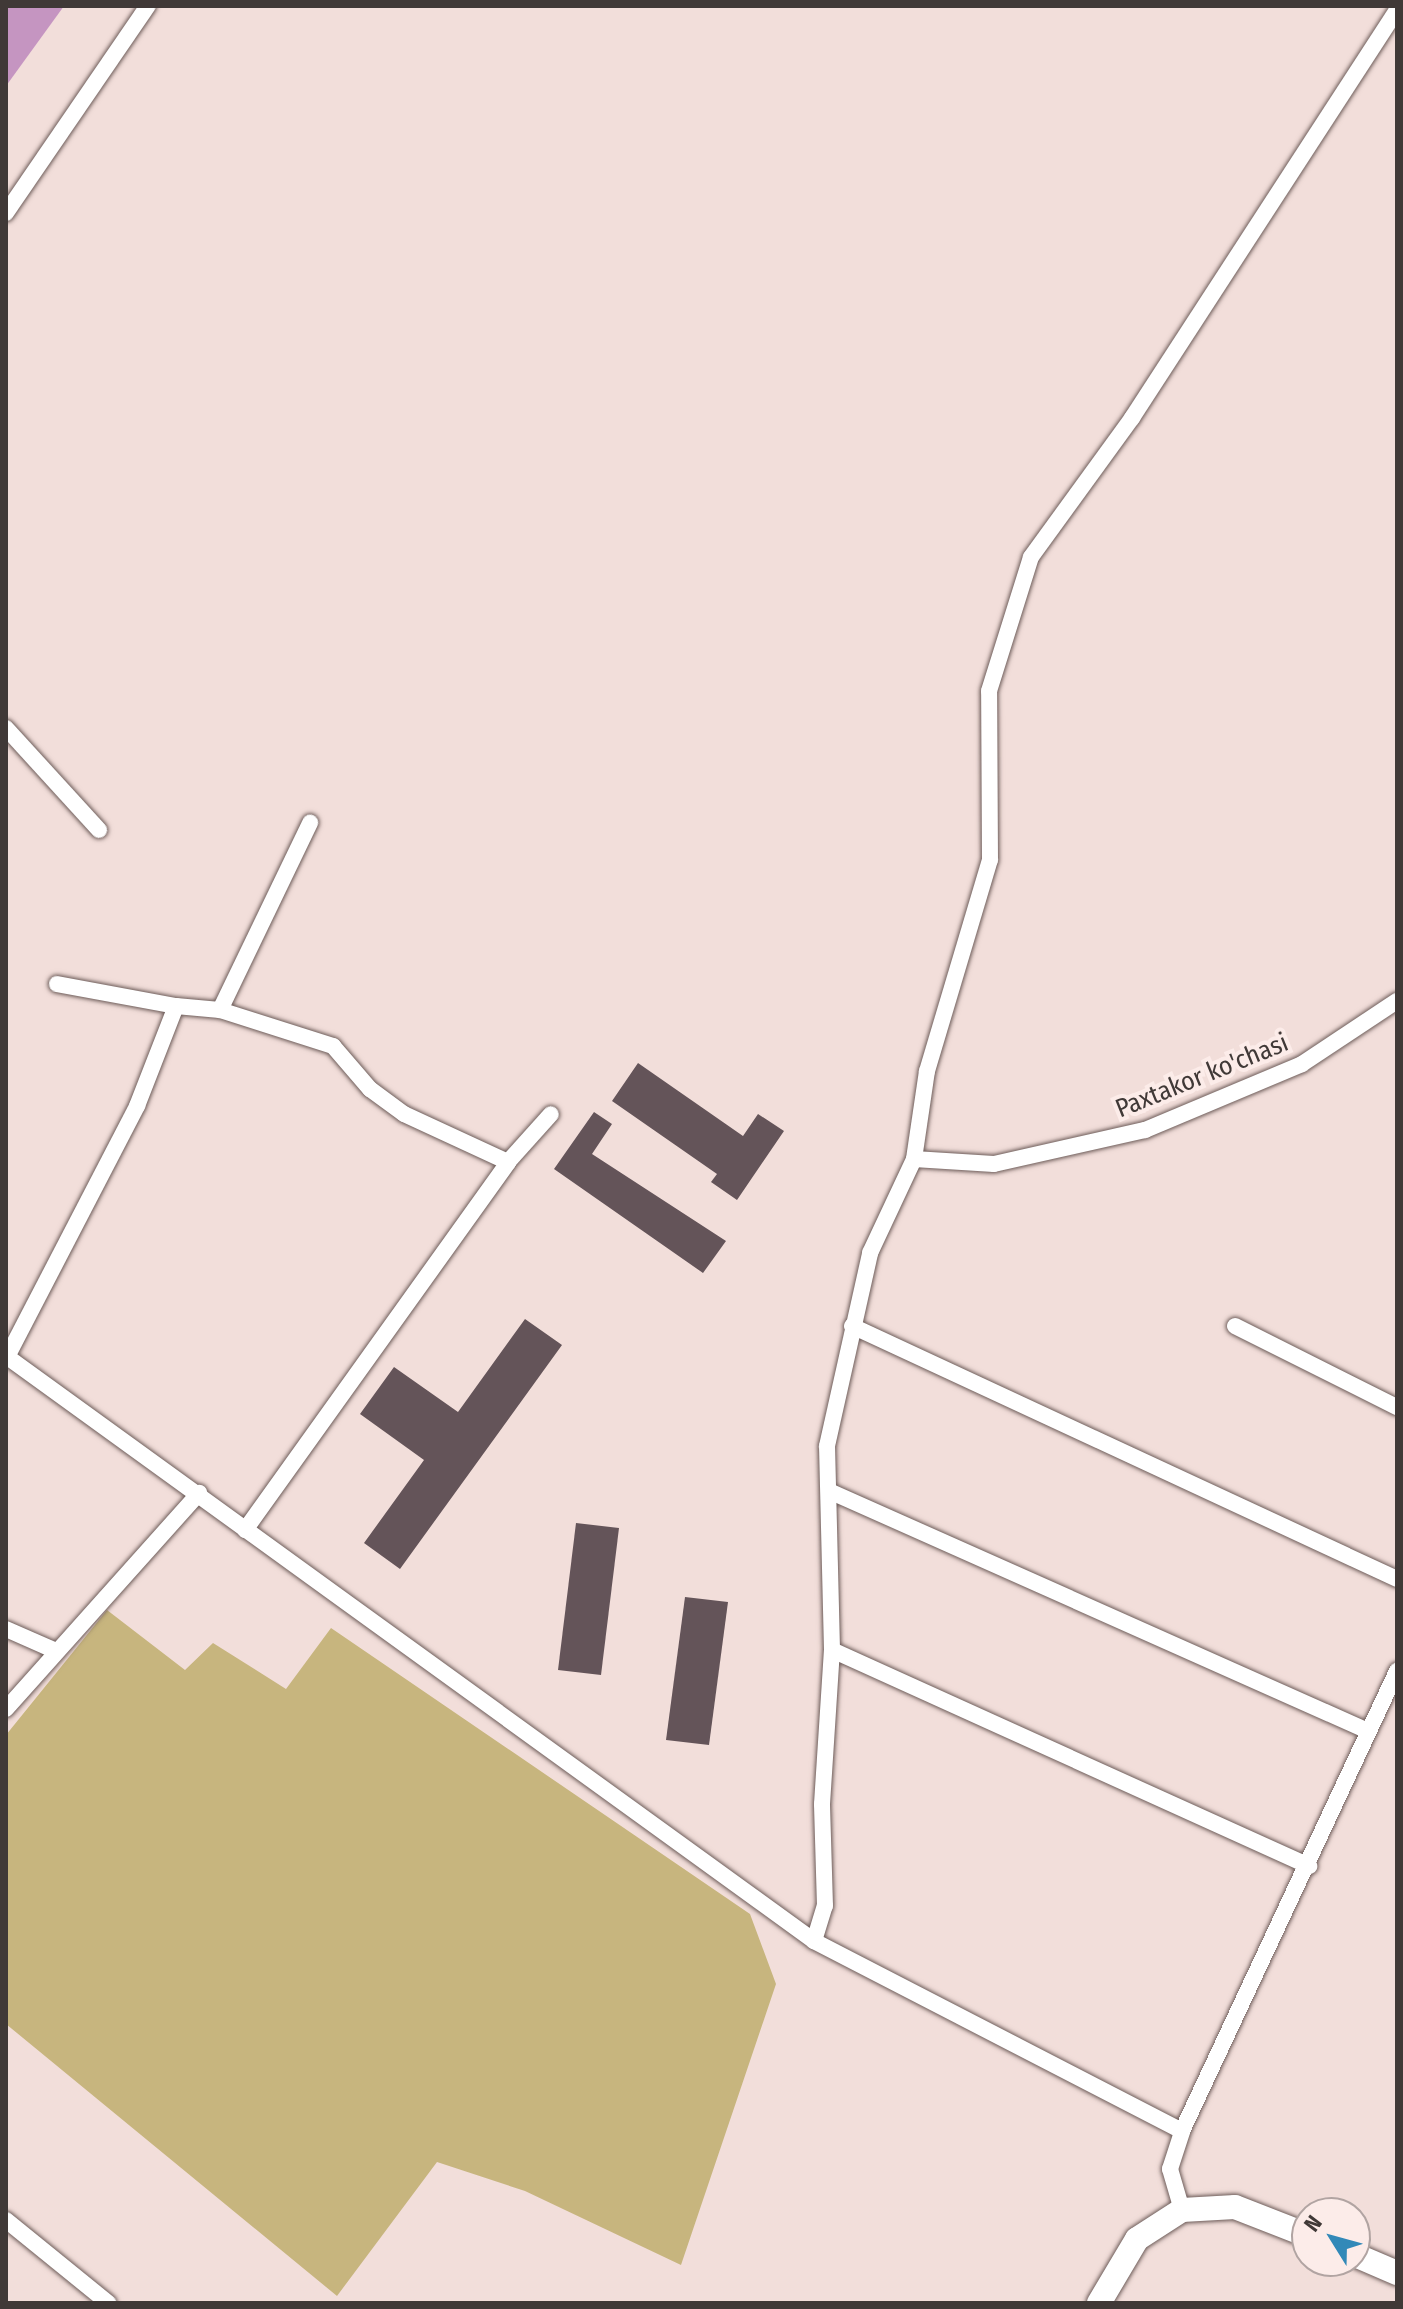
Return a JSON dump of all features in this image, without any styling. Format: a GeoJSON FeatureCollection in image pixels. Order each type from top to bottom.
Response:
{"type":"FeatureCollection","features":[{"type":"Feature","properties":{"kind":"main road"},"geometry":{"type":"LineString","coordinates":[[1099,2303],[1137,2239],[1182,2210],[1235,2207],[1291,2229]]}},
{"type":"Feature","properties":{"kind":"main road"},"geometry":{"type":"LineString","coordinates":[[1371,2262],[1397,2273]]}},
{"type":"Feature","properties":{"kind":"street"},"geometry":{"type":"LineString","coordinates":[[6,213],[148,6]]}},
{"type":"Feature","properties":{"kind":"street"},"geometry":{"type":"LineString","coordinates":[[814,1941],[825,1906],[822,1804],[832,1650],[827,1446],[870,1253],[914,1159],[927,1071],[990,860],[989,691],[1031,557],[1132,418],[1397,10]]}},
{"type":"Feature","properties":{"kind":"street"},"geometry":{"type":"LineString","coordinates":[[6,728],[99,830]]}},
{"type":"Feature","properties":{"kind":"street"},"geometry":{"type":"LineString","coordinates":[[220,1010],[310,823]]}},
{"type":"Feature","properties":{"kind":"street"},"geometry":{"type":"LineString","coordinates":[[57,984],[176,1006],[220,1010],[333,1046],[370,1089],[404,1114],[508,1162]]}},
{"type":"Feature","properties":{"kind":"street","name":"Paxtakor ko'chasi"},"geometry":{"type":"LineString","coordinates":[[914,1159],[994,1164],[1145,1130],[1302,1064],[1397,1001]]}},
{"type":"Feature","properties":{"kind":"street"},"geometry":{"type":"LineString","coordinates":[[176,1006],[137,1106],[6,1357],[199,1493],[245,1530],[814,1941],[1182,2131]]}},
{"type":"Feature","properties":{"kind":"street"},"geometry":{"type":"LineString","coordinates":[[245,1530],[508,1162],[551,1114]]}},
{"type":"Feature","properties":{"kind":"street"},"geometry":{"type":"LineString","coordinates":[[852,1326],[1397,1579]]}},
{"type":"Feature","properties":{"kind":"street"},"geometry":{"type":"LineString","coordinates":[[1235,1326],[1397,1407]]}},
{"type":"Feature","properties":{"kind":"street"},"geometry":{"type":"LineString","coordinates":[[829,1491],[1368,1731]]}},
{"type":"Feature","properties":{"kind":"street"},"geometry":{"type":"LineString","coordinates":[[6,1709],[199,1493]]}},
{"type":"Feature","properties":{"kind":"street"},"geometry":{"type":"LineString","coordinates":[[6,1629],[56,1651]]}},
{"type":"Feature","properties":{"kind":"street"},"geometry":{"type":"LineString","coordinates":[[832,1650],[1309,1866]]}},
{"type":"Feature","properties":{"kind":"street"},"geometry":{"type":"LineString","coordinates":[[1182,2210],[1170,2169],[1182,2131],[1309,1866],[1397,1671]]}},
{"type":"Feature","properties":{"kind":"street"},"geometry":{"type":"LineString","coordinates":[[6,2220],[108,2303]]}},
{"type":"Feature","properties":{"kind":"shaded area"},"geometry":{"type":"Polygon","coordinates":[[[6,6],[64,6],[6,86],[6,6]]]}},
{"type":"Feature","properties":{"kind":"shaded area"},"geometry":{"type":"Polygon","coordinates":[[[107,1610],[185,1670],[213,1643],[286,1689],[331,1628],[750,1914],[776,1984],[681,2265],[525,2191],[437,2162],[337,2296],[6,2024],[6,1735],[107,1610]]]}},
{"type":"Feature","properties":{"kind":"building"},"geometry":{"type":"Polygon","coordinates":[[[638,1063],[743,1136],[758,1114],[784,1131],[737,1200],[711,1182],[717,1174],[612,1101],[638,1063]]]}},
{"type":"Feature","properties":{"kind":"building"},"geometry":{"type":"Polygon","coordinates":[[[594,1112],[612,1124],[592,1154],[726,1241],[703,1273],[554,1169],[594,1112]]]}},
{"type":"Feature","properties":{"kind":"building"},"geometry":{"type":"Polygon","coordinates":[[[525,1319],[562,1345],[400,1569],[364,1543],[424,1460],[360,1414],[394,1367],[458,1412],[525,1319]]]}},
{"type":"Feature","properties":{"kind":"building"},"geometry":{"type":"Polygon","coordinates":[[[576,1523],[619,1528],[601,1675],[558,1670],[576,1523]]]}},
{"type":"Feature","properties":{"kind":"building"},"geometry":{"type":"Polygon","coordinates":[[[685,1597],[728,1602],[709,1745],[666,1740],[685,1597]]]}}]}
